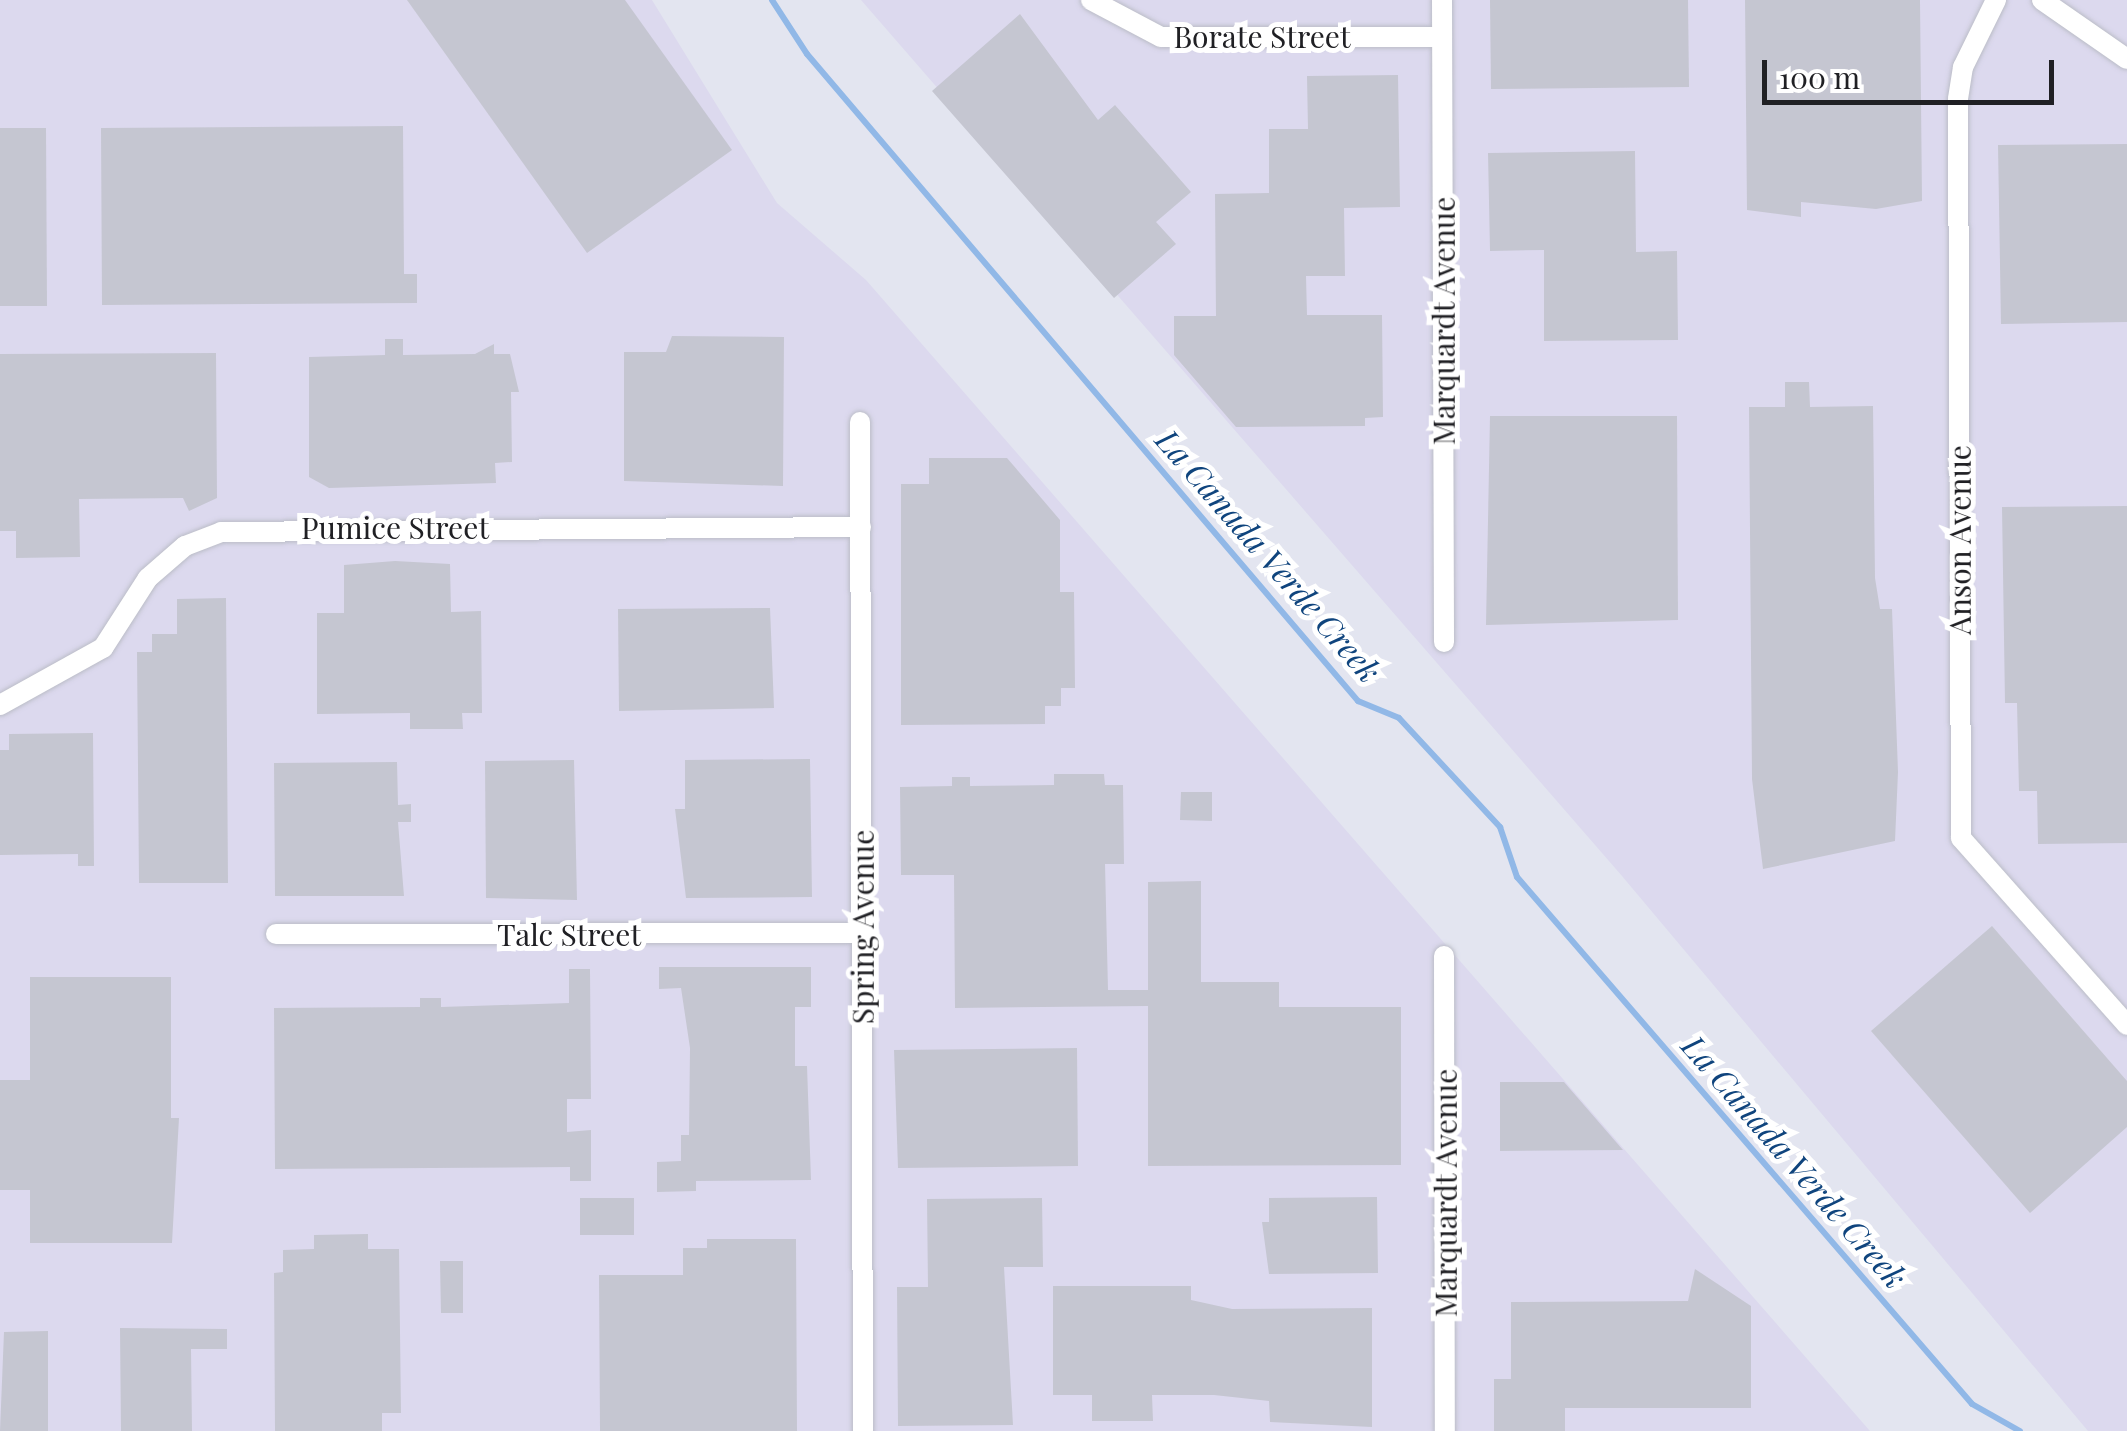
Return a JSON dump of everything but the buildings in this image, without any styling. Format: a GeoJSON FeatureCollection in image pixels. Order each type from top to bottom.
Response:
{"type":"FeatureCollection","features":[{"type":"Feature","properties":{"kind":"street","name":"Borate Street"},"geometry":{"type":"LineString","coordinates":[[1091,0],[1161,36],[1442,36]]}},
{"type":"Feature","properties":{"kind":"street","name":"Marquardt Avenue"},"geometry":{"type":"LineString","coordinates":[[1442,0],[1444,642]]}},
{"type":"Feature","properties":{"kind":"street","name":"Anson Avenue"},"geometry":{"type":"LineString","coordinates":[[1996,0],[1962,66],[1958,98],[1962,838],[2127,1025]]}},
{"type":"Feature","properties":{"kind":"street"},"geometry":{"type":"LineString","coordinates":[[2042,0],[2127,59]]}},
{"type":"Feature","properties":{"kind":"street","name":"Spring Avenue"},"geometry":{"type":"LineString","coordinates":[[860,422],[863,1431]]}},
{"type":"Feature","properties":{"kind":"street","name":"Pumice Street"},"geometry":{"type":"LineString","coordinates":[[0,705],[103,648],[148,578],[184,546],[240,528],[861,527]]}},
{"type":"Feature","properties":{"kind":"street","name":"Talc Street"},"geometry":{"type":"LineString","coordinates":[[276,934],[862,933]]}},
{"type":"Feature","properties":{"kind":"street","name":"Marquardt Avenue"},"geometry":{"type":"LineString","coordinates":[[1444,956],[1445,1431]]}},
{"type":"Feature","properties":{"kind":"shaded area"},"geometry":{"type":"Polygon","coordinates":[[[0,0],[652,0],[777,203],[866,280],[1870,1431],[0,1431],[0,0]]]}},
{"type":"Feature","properties":{"kind":"shaded area"},"geometry":{"type":"Polygon","coordinates":[[[861,0],[2127,0],[2127,1431],[2088,1431],[1622,876],[861,0]]]}},
{"type":"Feature","properties":{"kind":"waterway","name":"La Canada Verde Creek"},"geometry":{"type":"LineString","coordinates":[[772,0],[807,54],[1358,701],[1399,718],[1500,827],[1517,877],[1972,1404],[2020,1431]]}}]}
